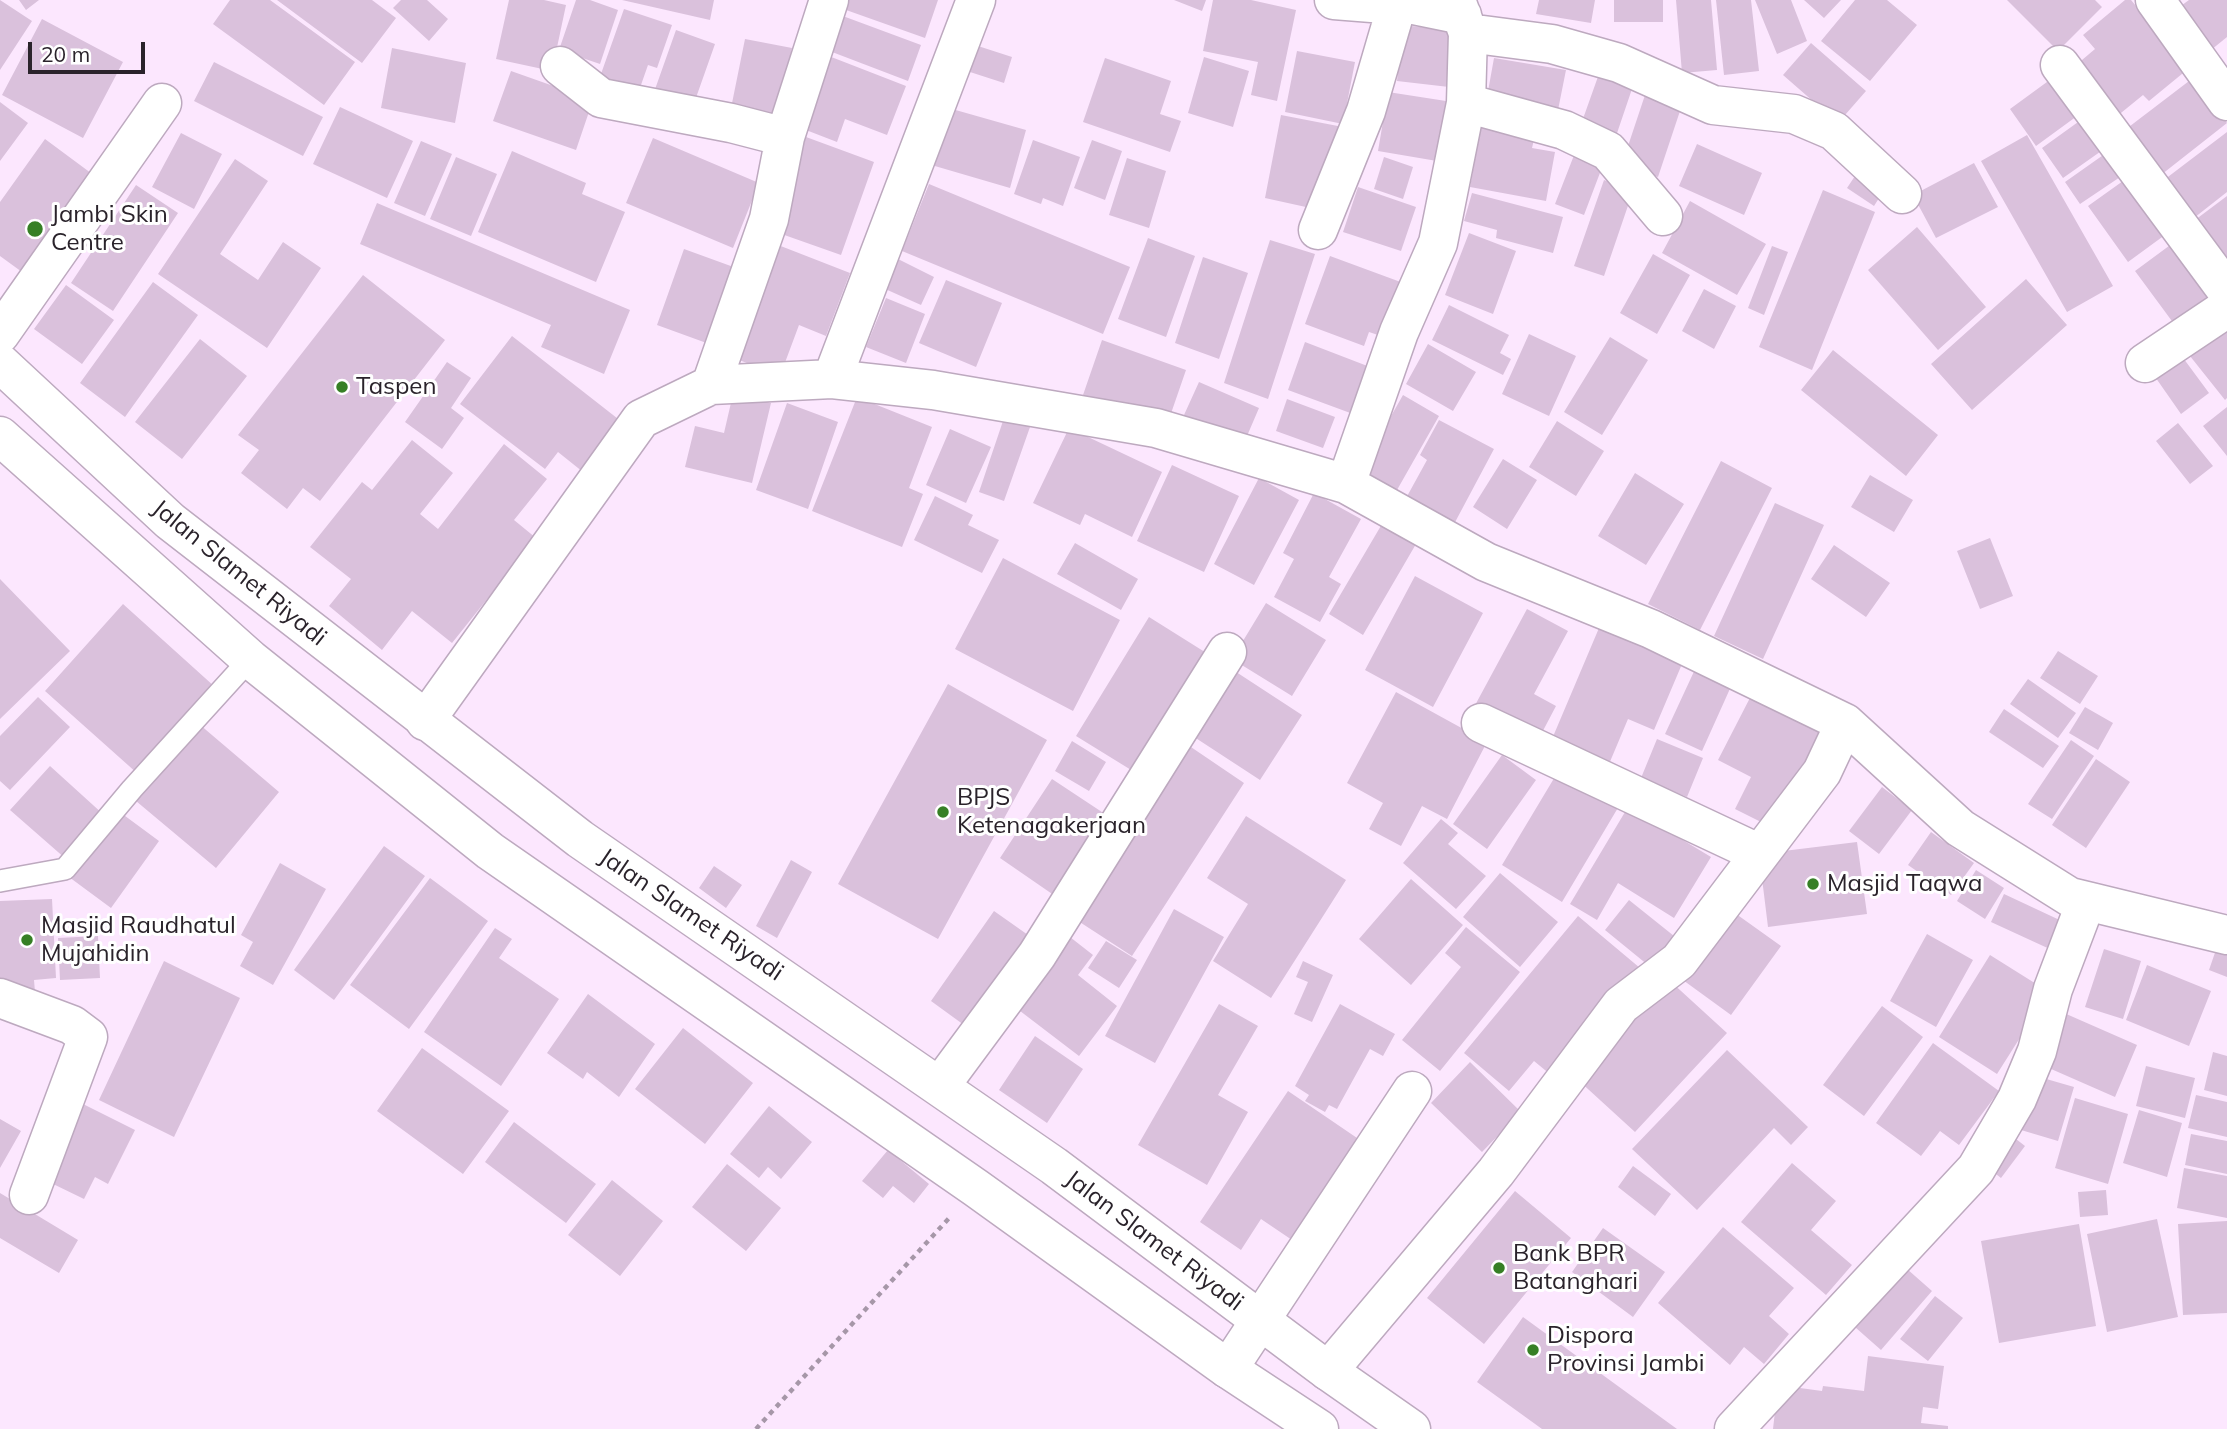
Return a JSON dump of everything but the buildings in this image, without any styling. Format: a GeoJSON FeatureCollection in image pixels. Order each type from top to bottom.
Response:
{"type":"FeatureCollection","features":[{"type":"Feature","properties":{"kind":"street"},"geometry":{"type":"LineString","coordinates":[[710,385],[769,219],[785,137],[829,0]]}},
{"type":"Feature","properties":{"kind":"street"},"geometry":{"type":"LineString","coordinates":[[832,379],[976,0]]}},
{"type":"Feature","properties":{"kind":"street"},"geometry":{"type":"LineString","coordinates":[[1334,0],[1413,5],[1462,16],[1619,63],[1713,105],[1794,114],[1834,131],[1902,194]]}},
{"type":"Feature","properties":{"kind":"street"},"geometry":{"type":"LineString","coordinates":[[2155,0],[2227,102]]}},
{"type":"Feature","properties":{"kind":"street"},"geometry":{"type":"LineString","coordinates":[[1318,230],[1366,111],[1396,5]]}},
{"type":"Feature","properties":{"kind":"street"},"geometry":{"type":"LineString","coordinates":[[1346,484],[1399,332],[1437,243],[1465,103],[1462,16]]}},
{"type":"Feature","properties":{"kind":"street"},"geometry":{"type":"LineString","coordinates":[[2060,65],[2227,291]]}},
{"type":"Feature","properties":{"kind":"street"},"geometry":{"type":"LineString","coordinates":[[560,66],[601,98],[785,137]]}},
{"type":"Feature","properties":{"kind":"street"},"geometry":{"type":"LineString","coordinates":[[0,334],[162,103]]}},
{"type":"Feature","properties":{"kind":"street"},"geometry":{"type":"LineString","coordinates":[[1465,103],[1564,130],[1608,151],[1663,216]]}},
{"type":"Feature","properties":{"kind":"street"},"geometry":{"type":"LineString","coordinates":[[2145,363],[2227,308]]}},
{"type":"Feature","properties":{"kind":"street","name":"Jalan Slamet Riyadi"},"geometry":{"type":"LineString","coordinates":[[0,363],[170,521],[580,839],[1054,1166],[1328,1371],[1411,1429]]}},
{"type":"Feature","properties":{"kind":"street"},"geometry":{"type":"LineString","coordinates":[[425,721],[641,419],[710,385],[832,379],[933,390],[1156,428],[1346,484],[1486,562],[1651,629],[1845,723],[1960,828],[2070,897],[2227,935]]}},
{"type":"Feature","properties":{"kind":"street"},"geometry":{"type":"LineString","coordinates":[[0,436],[138,562],[250,659],[490,851],[976,1188],[1228,1369],[1319,1429]]}},
{"type":"Feature","properties":{"kind":"street"},"geometry":{"type":"LineString","coordinates":[[138,562],[170,521]]}},
{"type":"Feature","properties":{"kind":"street"},"geometry":{"type":"LineString","coordinates":[[940,1086],[1037,955],[1227,652]]}},
{"type":"Feature","properties":{"kind":"street"},"geometry":{"type":"LineString","coordinates":[[1481,723],[1760,854]]}},
{"type":"Feature","properties":{"kind":"street"},"geometry":{"type":"LineString","coordinates":[[1328,1371],[1496,1172],[1621,1005],[1679,961],[1822,772],[1845,723]]}},
{"type":"Feature","properties":{"kind":"street"},"geometry":{"type":"LineString","coordinates":[[1734,1429],[1976,1169],[2017,1099],[2027,1075],[2053,989],[2086,902]]}},
{"type":"Feature","properties":{"kind":"street"},"geometry":{"type":"LineString","coordinates":[[0,998],[72,1025],[88,1037],[29,1195]]}},
{"type":"Feature","properties":{"kind":"street"},"geometry":{"type":"LineString","coordinates":[[1228,1369],[1412,1091]]}},
{"type":"Feature","properties":{"kind":"lane"},"geometry":{"type":"LineString","coordinates":[[0,881],[65,869],[132,789],[250,659]]}},
{"type":"Feature","properties":{"kind":"path"},"geometry":{"type":"LineString","coordinates":[[756,1429],[976,1188]]}},
{"type":"Feature","properties":{"kind":"place","name":"Jambi Skin Centre"},"geometry":{"type":"Point","coordinates":[35,229]}},
{"type":"Feature","properties":{"kind":"place","name":"Taspen"},"geometry":{"type":"Point","coordinates":[342,387]}},
{"type":"Feature","properties":{"kind":"place","name":"BPJS Ketenagakerjaan"},"geometry":{"type":"Point","coordinates":[943,812]}},
{"type":"Feature","properties":{"kind":"place","name":"Masjid Taqwa"},"geometry":{"type":"Point","coordinates":[1813,884]}},
{"type":"Feature","properties":{"kind":"place","name":"Masjid Raudhatul Mujahidin"},"geometry":{"type":"Point","coordinates":[27,940]}},
{"type":"Feature","properties":{"kind":"place","name":"Bank BPR Batanghari"},"geometry":{"type":"Point","coordinates":[1499,1268]}},
{"type":"Feature","properties":{"kind":"place","name":"Dispora Provinsi Jambi"},"geometry":{"type":"Point","coordinates":[1533,1350]}}]}
